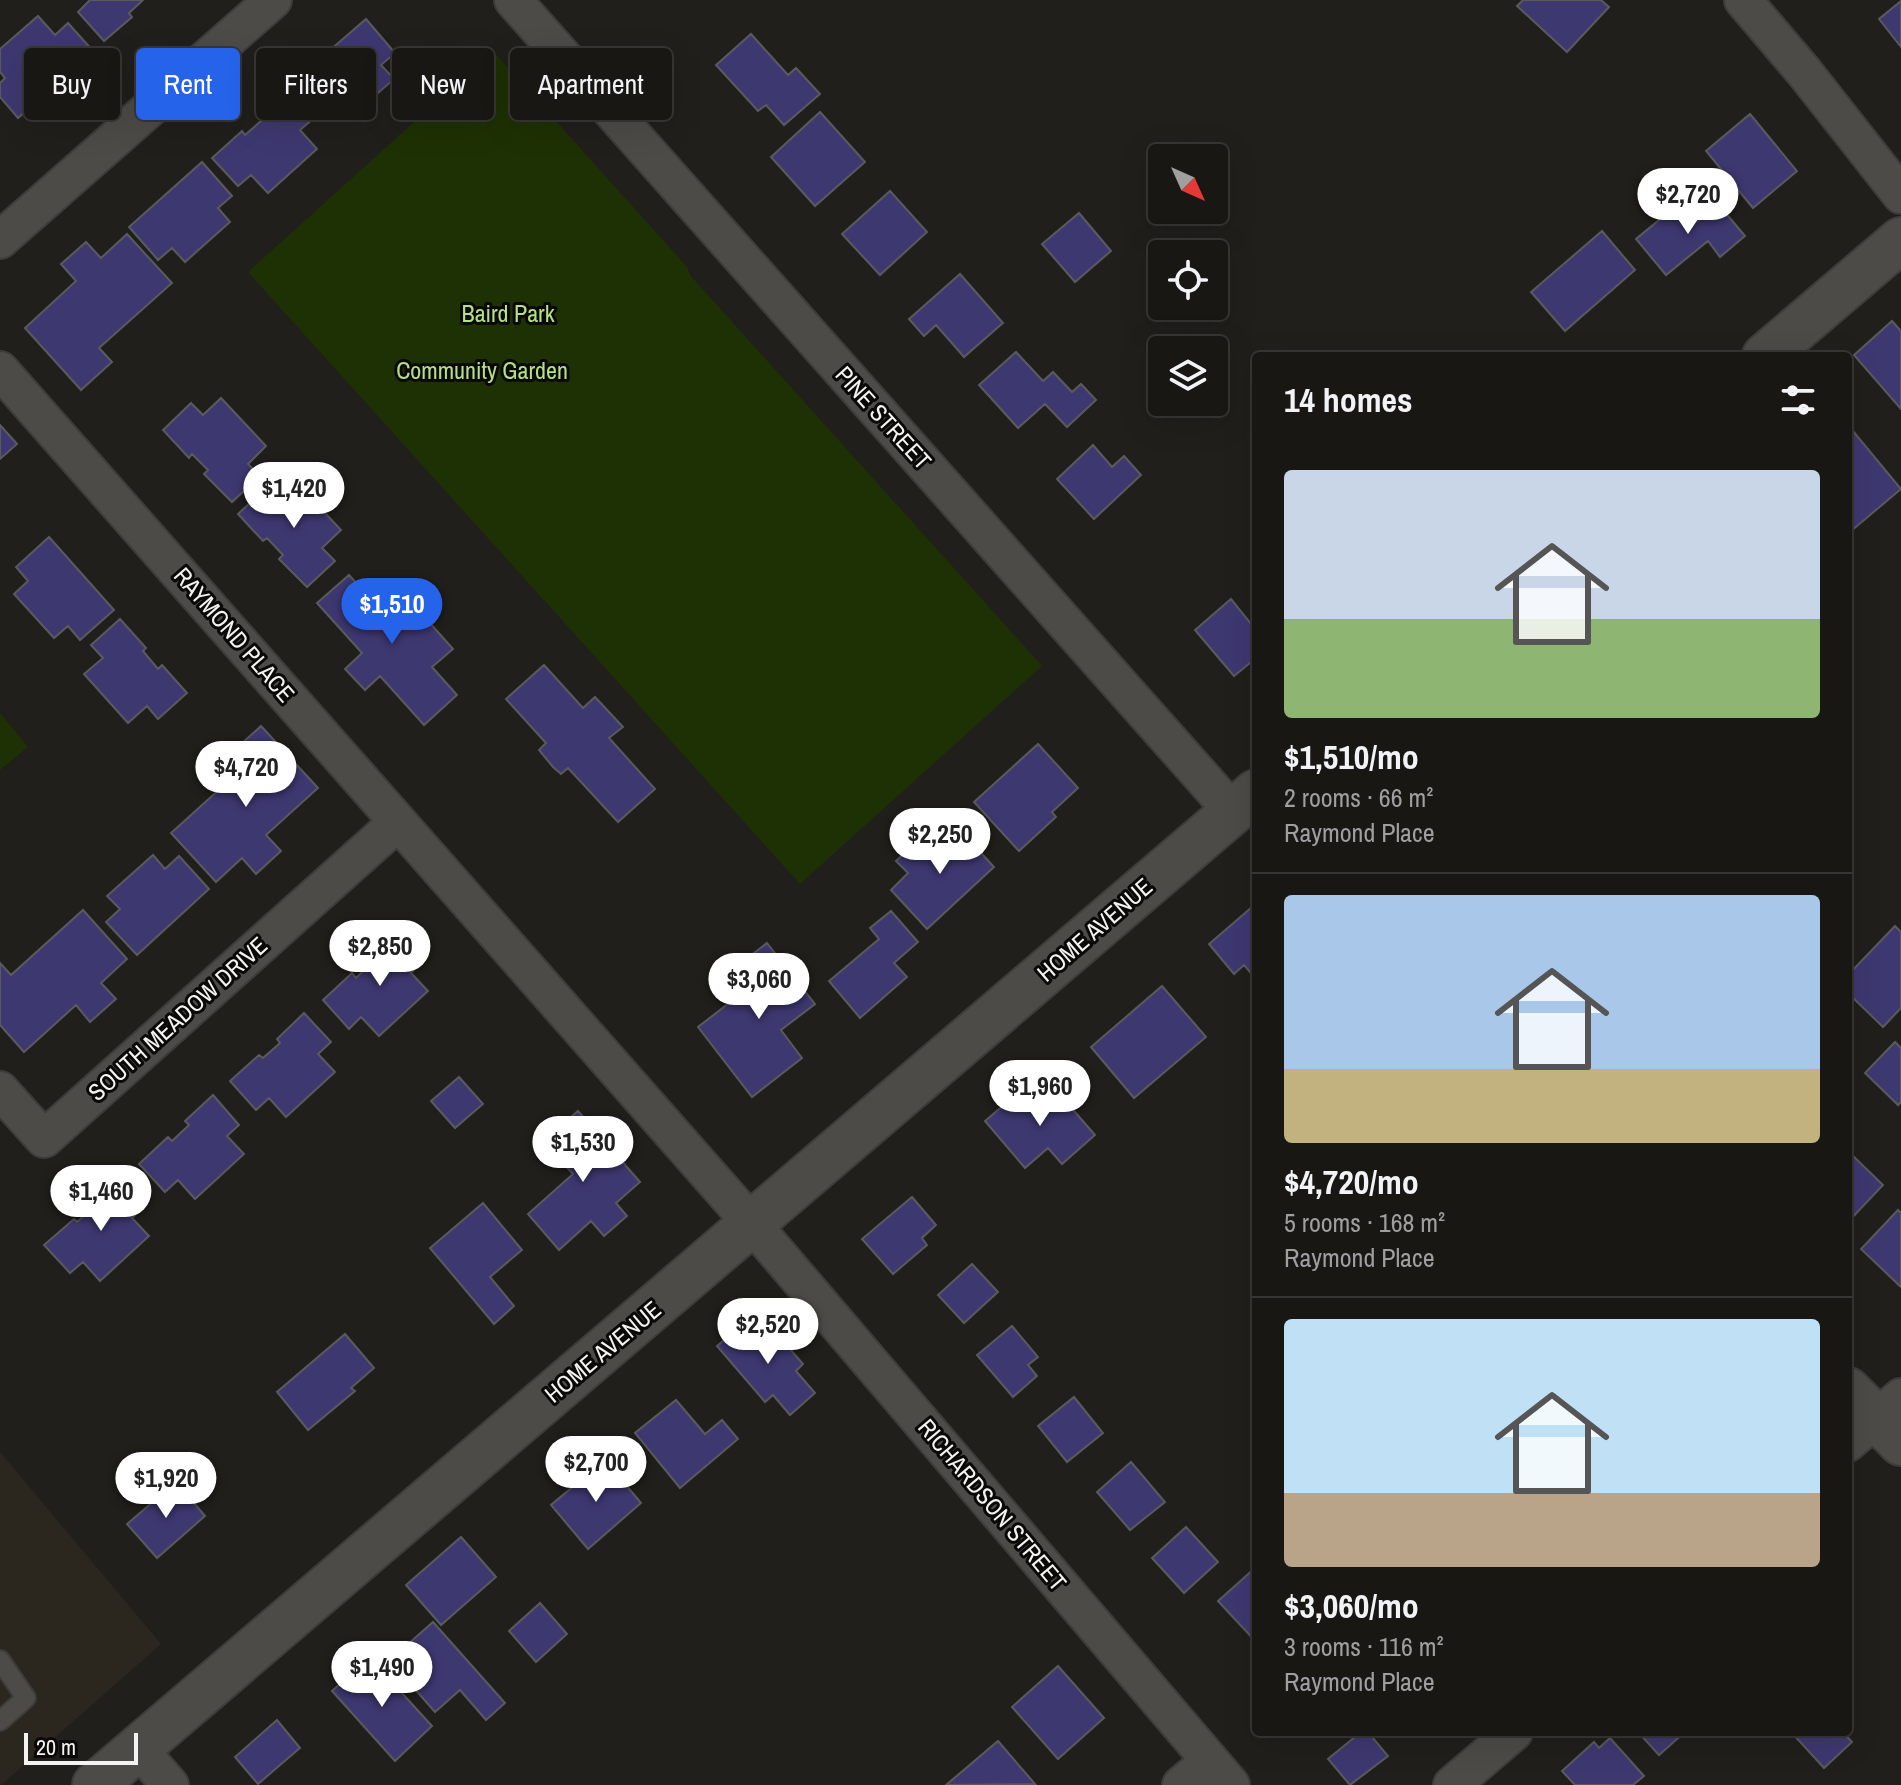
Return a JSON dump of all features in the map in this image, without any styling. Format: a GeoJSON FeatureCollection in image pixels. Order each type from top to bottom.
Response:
{"type":"FeatureCollection","features":[{"type":"Feature","properties":{"kind":"main road"},"geometry":{"type":"LineString","coordinates":[[1770,352],[1901,240]]}},
{"type":"Feature","properties":{"kind":"main road","name":"HOME AVENUE"},"geometry":{"type":"LineString","coordinates":[[95,1785],[753,1225],[1248,813]]}},
{"type":"Feature","properties":{"kind":"street"},"geometry":{"type":"LineString","coordinates":[[0,240],[273,0]]}},
{"type":"Feature","properties":{"kind":"street","name":"PINE STREET"},"geometry":{"type":"LineString","coordinates":[[513,0],[1248,813]]}},
{"type":"Feature","properties":{"kind":"street"},"geometry":{"type":"LineString","coordinates":[[1743,0],[1901,195]]}},
{"type":"Feature","properties":{"kind":"street","name":"RAYMOND PLACE"},"geometry":{"type":"LineString","coordinates":[[0,370],[753,1225]]}},
{"type":"Feature","properties":{"kind":"street","name":"SOUTH MEADOW DRIVE"},"geometry":{"type":"LineString","coordinates":[[0,1090],[44,1139],[398,822]]}},
{"type":"Feature","properties":{"kind":"street","name":"RICHARDSON STREET"},"geometry":{"type":"LineString","coordinates":[[753,1225],[1220,1773]]}},
{"type":"Feature","properties":{"kind":"street"},"geometry":{"type":"LineString","coordinates":[[1452,1785],[1509,1736]]}},
{"type":"Feature","properties":{"kind":"street"},"geometry":{"type":"LineString","coordinates":[[138,1748],[170,1785]]}},
{"type":"Feature","properties":{"kind":"street"},"geometry":{"type":"LineString","coordinates":[[1181,1785],[1220,1773]]}},
{"type":"Feature","properties":{"kind":"lane"},"geometry":{"type":"LineString","coordinates":[[0,1660],[26,1698],[0,1721]]}},
{"type":"Feature","properties":{"kind":"shaded area"},"geometry":{"type":"Polygon","coordinates":[[[0,1452],[161,1644],[1,1785],[0,1785],[0,1452]]]}},
{"type":"Feature","properties":{"kind":"green space","name":"Baird Park"},"geometry":{"type":"Polygon","coordinates":[[[494,52],[510,70],[510,120],[555,120],[687,267],[690,275],[1042,666],[800,884],[248,272],[417,120],[494,120],[494,52]]]}},
{"type":"Feature","properties":{"kind":"green space"},"geometry":{"type":"Polygon","coordinates":[[[0,713],[28,747],[0,770],[0,713]]]}},
{"type":"Feature","properties":{"kind":"building"},"geometry":{"type":"Polygon","coordinates":[[[90,0],[143,0],[129,13],[132,17],[104,41],[78,12],[90,0]]]}},
{"type":"Feature","properties":{"kind":"building"},"geometry":{"type":"Polygon","coordinates":[[[1523,0],[1601,0],[1609,7],[1567,52],[1517,6],[1523,0]]]}},
{"type":"Feature","properties":{"kind":"building"},"geometry":{"type":"Polygon","coordinates":[[[1901,1],[1901,47],[1879,19],[1901,1]]]}},
{"type":"Feature","properties":{"kind":"building"},"geometry":{"type":"Polygon","coordinates":[[[38,16],[55,35],[68,23],[90,48],[24,48],[24,113],[18,118],[0,97],[0,83],[5,78],[0,72],[0,49],[38,16]]]}},
{"type":"Feature","properties":{"kind":"building"},"geometry":{"type":"Polygon","coordinates":[[[366,19],[392,49],[392,56],[381,65],[392,81],[376,95],[376,48],[332,48],[366,19]]]}},
{"type":"Feature","properties":{"kind":"building"},"geometry":{"type":"Polygon","coordinates":[[[751,34],[788,75],[796,68],[820,94],[784,125],[766,105],[758,111],[716,65],[751,34]]]}},
{"type":"Feature","properties":{"kind":"building"},"geometry":{"type":"Polygon","coordinates":[[[820,112],[865,162],[815,206],[771,157],[820,112]]]}},
{"type":"Feature","properties":{"kind":"building"},"geometry":{"type":"Polygon","coordinates":[[[1750,114],[1797,171],[1753,208],[1706,151],[1750,114]]]}},
{"type":"Feature","properties":{"kind":"building"},"geometry":{"type":"Polygon","coordinates":[[[262,120],[312,120],[300,130],[317,149],[268,193],[251,175],[238,186],[212,158],[242,131],[245,135],[262,120]]]}},
{"type":"Feature","properties":{"kind":"building"},"geometry":{"type":"Polygon","coordinates":[[[202,162],[232,196],[218,208],[230,222],[185,262],[172,248],[158,260],[129,227],[202,162]]]}},
{"type":"Feature","properties":{"kind":"building"},"geometry":{"type":"Polygon","coordinates":[[[890,191],[927,232],[880,275],[842,234],[890,191]]]}},
{"type":"Feature","properties":{"kind":"building"},"geometry":{"type":"Polygon","coordinates":[[[1681,202],[1698,221],[1718,204],[1745,236],[1720,257],[1708,241],[1666,275],[1636,239],[1681,202]]]}},
{"type":"Feature","properties":{"kind":"building"},"geometry":{"type":"Polygon","coordinates":[[[1079,213],[1111,251],[1075,282],[1042,244],[1079,213]]]}},
{"type":"Feature","properties":{"kind":"building"},"geometry":{"type":"Polygon","coordinates":[[[1602,231],[1635,270],[1565,331],[1531,292],[1602,231]]]}},
{"type":"Feature","properties":{"kind":"building"},"geometry":{"type":"Polygon","coordinates":[[[127,234],[172,283],[99,348],[112,362],[81,390],[25,328],[76,281],[61,264],[86,242],[101,258],[127,234]]]}},
{"type":"Feature","properties":{"kind":"building"},"geometry":{"type":"Polygon","coordinates":[[[960,274],[1003,323],[964,357],[936,325],[924,336],[909,319],[960,274]]]}},
{"type":"Feature","properties":{"kind":"building"},"geometry":{"type":"Polygon","coordinates":[[[1892,321],[1901,331],[1901,409],[1854,355],[1892,321]]]}},
{"type":"Feature","properties":{"kind":"building"},"geometry":{"type":"Polygon","coordinates":[[[1016,352],[1043,381],[1053,372],[1072,392],[1081,384],[1096,400],[1067,427],[1045,404],[1018,428],[979,385],[1016,352]]]}},
{"type":"Feature","properties":{"kind":"building"},"geometry":{"type":"Polygon","coordinates":[[[221,398],[266,446],[248,464],[260,476],[232,502],[204,474],[208,470],[192,454],[189,458],[163,430],[191,403],[203,415],[221,398]]]}},
{"type":"Feature","properties":{"kind":"building"},"geometry":{"type":"Polygon","coordinates":[[[0,425],[17,444],[0,459],[0,425]]]}},
{"type":"Feature","properties":{"kind":"building"},"geometry":{"type":"Polygon","coordinates":[[[1852,430],[1901,489],[1852,530],[1852,430]]]}},
{"type":"Feature","properties":{"kind":"building"},"geometry":{"type":"Polygon","coordinates":[[[1093,445],[1112,467],[1124,456],[1141,475],[1094,519],[1057,479],[1093,445]]]}},
{"type":"Feature","properties":{"kind":"building"},"geometry":{"type":"Polygon","coordinates":[[[296,482],[341,530],[322,548],[335,561],[307,587],[279,559],[283,555],[267,538],[263,541],[238,514],[266,488],[277,500],[296,482]]]}},
{"type":"Feature","properties":{"kind":"building"},"geometry":{"type":"Polygon","coordinates":[[[49,537],[114,610],[80,640],[68,626],[54,638],[14,594],[28,581],[16,567],[49,537]]]}},
{"type":"Feature","properties":{"kind":"building"},"geometry":{"type":"Polygon","coordinates":[[[349,575],[375,604],[396,585],[453,649],[432,667],[457,695],[424,725],[380,676],[365,690],[345,669],[362,653],[317,603],[349,575]]]}},
{"type":"Feature","properties":{"kind":"building"},"geometry":{"type":"Polygon","coordinates":[[[1231,599],[1252,625],[1252,661],[1234,676],[1195,630],[1231,599]]]}},
{"type":"Feature","properties":{"kind":"building"},"geometry":{"type":"Polygon","coordinates":[[[120,619],[146,648],[143,651],[158,669],[162,665],[187,693],[158,719],[147,706],[128,723],[84,674],[103,658],[91,645],[120,619]]]}},
{"type":"Feature","properties":{"kind":"building"},"geometry":{"type":"Polygon","coordinates":[[[544,665],[583,708],[595,697],[623,727],[609,738],[655,789],[618,822],[568,768],[561,774],[553,767],[539,750],[546,743],[506,699],[544,665]]]}},
{"type":"Feature","properties":{"kind":"building"},"geometry":{"type":"Polygon","coordinates":[[[261,726],[318,788],[266,835],[281,851],[256,874],[242,858],[216,882],[171,833],[243,768],[230,754],[261,726]]]}},
{"type":"Feature","properties":{"kind":"building"},"geometry":{"type":"Polygon","coordinates":[[[1038,744],[1078,788],[1052,812],[1056,817],[1019,851],[974,802],[1038,744]]]}},
{"type":"Feature","properties":{"kind":"building"},"geometry":{"type":"Polygon","coordinates":[[[958,828],[994,867],[927,929],[891,890],[908,873],[896,861],[918,841],[930,854],[958,828]]]}},
{"type":"Feature","properties":{"kind":"building"},"geometry":{"type":"Polygon","coordinates":[[[153,855],[165,869],[179,856],[209,889],[137,955],[106,922],[120,909],[107,896],[153,855]]]}},
{"type":"Feature","properties":{"kind":"building"},"geometry":{"type":"Polygon","coordinates":[[[1252,907],[1252,974],[1244,965],[1234,974],[1209,944],[1252,907]]]}},
{"type":"Feature","properties":{"kind":"building"},"geometry":{"type":"Polygon","coordinates":[[[83,910],[127,959],[101,983],[116,999],[90,1022],[76,1005],[24,1052],[0,1025],[0,963],[11,975],[83,910]]]}},
{"type":"Feature","properties":{"kind":"building"},"geometry":{"type":"Polygon","coordinates":[[[891,911],[918,942],[894,963],[907,977],[860,1018],[829,981],[879,939],[870,928],[891,911]]]}},
{"type":"Feature","properties":{"kind":"building"},"geometry":{"type":"Polygon","coordinates":[[[1895,926],[1901,932],[1901,1008],[1883,1027],[1852,997],[1852,971],[1895,926]]]}},
{"type":"Feature","properties":{"kind":"building"},"geometry":{"type":"Polygon","coordinates":[[[397,933],[423,961],[411,973],[428,991],[379,1036],[361,1017],[349,1029],[323,1000],[352,973],[356,978],[373,962],[369,958],[397,933]]]}},
{"type":"Feature","properties":{"kind":"building"},"geometry":{"type":"Polygon","coordinates":[[[767,943],[815,1004],[781,1030],[802,1058],[752,1097],[698,1027],[742,993],[727,974],[767,943]]]}},
{"type":"Feature","properties":{"kind":"building"},"geometry":{"type":"Polygon","coordinates":[[[1162,986],[1206,1037],[1134,1098],[1091,1047],[1162,986]]]}},
{"type":"Feature","properties":{"kind":"building"},"geometry":{"type":"Polygon","coordinates":[[[304,1013],[331,1042],[318,1054],[335,1072],[286,1117],[269,1098],[256,1110],[230,1081],[259,1055],[263,1058],[280,1043],[277,1039],[304,1013]]]}},
{"type":"Feature","properties":{"kind":"building"},"geometry":{"type":"Polygon","coordinates":[[[1895,1042],[1901,1048],[1901,1102],[1898,1105],[1865,1073],[1895,1042]]]}},
{"type":"Feature","properties":{"kind":"building"},"geometry":{"type":"Polygon","coordinates":[[[459,1077],[483,1104],[455,1128],[431,1101],[459,1077]]]}},
{"type":"Feature","properties":{"kind":"building"},"geometry":{"type":"Polygon","coordinates":[[[1055,1089],[1095,1135],[1062,1164],[1048,1148],[1025,1168],[985,1121],[1020,1091],[1034,1108],[1055,1089]]]}},
{"type":"Feature","properties":{"kind":"building"},"geometry":{"type":"Polygon","coordinates":[[[213,1095],[239,1125],[227,1136],[244,1154],[195,1199],[178,1180],[165,1192],[139,1164],[168,1137],[172,1141],[189,1125],[185,1121],[213,1095]]]}},
{"type":"Feature","properties":{"kind":"building"},"geometry":{"type":"Polygon","coordinates":[[[578,1111],[640,1182],[616,1203],[627,1216],[604,1236],[591,1221],[559,1250],[528,1214],[573,1174],[543,1141],[578,1111]]]}},
{"type":"Feature","properties":{"kind":"building"},"geometry":{"type":"Polygon","coordinates":[[[1852,1155],[1883,1185],[1852,1218],[1852,1155]]]}},
{"type":"Feature","properties":{"kind":"building"},"geometry":{"type":"Polygon","coordinates":[[[118,1177],[144,1206],[132,1218],[149,1236],[100,1281],[83,1262],[70,1273],[44,1245],[74,1219],[77,1222],[94,1207],[90,1203],[118,1177]]]}},
{"type":"Feature","properties":{"kind":"building"},"geometry":{"type":"Polygon","coordinates":[[[912,1197],[936,1225],[922,1238],[927,1245],[893,1274],[862,1239],[912,1197]]]}},
{"type":"Feature","properties":{"kind":"building"},"geometry":{"type":"Polygon","coordinates":[[[483,1203],[522,1250],[490,1277],[514,1306],[494,1324],[430,1248],[483,1203]]]}},
{"type":"Feature","properties":{"kind":"building"},"geometry":{"type":"Polygon","coordinates":[[[1898,1210],[1901,1213],[1901,1287],[1861,1249],[1898,1210]]]}},
{"type":"Feature","properties":{"kind":"building"},"geometry":{"type":"Polygon","coordinates":[[[972,1264],[998,1292],[964,1323],[938,1295],[972,1264]]]}},
{"type":"Feature","properties":{"kind":"building"},"geometry":{"type":"Polygon","coordinates":[[[742,1324],[754,1338],[769,1325],[803,1364],[796,1371],[815,1393],[790,1415],[773,1395],[765,1402],[717,1346],[742,1324]]]}},
{"type":"Feature","properties":{"kind":"building"},"geometry":{"type":"Polygon","coordinates":[[[1012,1326],[1038,1357],[1028,1365],[1037,1376],[1013,1397],[977,1355],[1012,1326]]]}},
{"type":"Feature","properties":{"kind":"building"},"geometry":{"type":"Polygon","coordinates":[[[345,1334],[374,1368],[351,1388],[355,1391],[308,1430],[277,1392],[345,1334]]]}},
{"type":"Feature","properties":{"kind":"building"},"geometry":{"type":"Polygon","coordinates":[[[1074,1397],[1103,1433],[1067,1462],[1038,1426],[1074,1397]]]}},
{"type":"Feature","properties":{"kind":"building"},"geometry":{"type":"Polygon","coordinates":[[[676,1400],[705,1434],[722,1420],[738,1439],[680,1488],[635,1433],[676,1400]]]}},
{"type":"Feature","properties":{"kind":"building"},"geometry":{"type":"Polygon","coordinates":[[[605,1460],[641,1503],[588,1549],[551,1505],[605,1460]]]}},
{"type":"Feature","properties":{"kind":"building"},"geometry":{"type":"Polygon","coordinates":[[[1131,1462],[1165,1502],[1130,1530],[1097,1492],[1131,1462]]]}},
{"type":"Feature","properties":{"kind":"building"},"geometry":{"type":"Polygon","coordinates":[[[176,1482],[205,1516],[157,1558],[127,1524],[176,1482]]]}},
{"type":"Feature","properties":{"kind":"building"},"geometry":{"type":"Polygon","coordinates":[[[1186,1527],[1218,1562],[1184,1593],[1152,1558],[1186,1527]]]}},
{"type":"Feature","properties":{"kind":"building"},"geometry":{"type":"Polygon","coordinates":[[[461,1537],[496,1577],[441,1625],[406,1585],[461,1537]]]}},
{"type":"Feature","properties":{"kind":"building"},"geometry":{"type":"Polygon","coordinates":[[[1252,1571],[1252,1638],[1218,1601],[1252,1571]]]}},
{"type":"Feature","properties":{"kind":"building"},"geometry":{"type":"Polygon","coordinates":[[[540,1603],[567,1634],[536,1662],[509,1631],[540,1603]]]}},
{"type":"Feature","properties":{"kind":"building"},"geometry":{"type":"Polygon","coordinates":[[[433,1622],[505,1703],[486,1720],[460,1690],[435,1712],[413,1687],[430,1671],[407,1645],[433,1622]]]}},
{"type":"Feature","properties":{"kind":"building"},"geometry":{"type":"Polygon","coordinates":[[[369,1657],[432,1726],[395,1761],[332,1691],[369,1657]]]}},
{"type":"Feature","properties":{"kind":"building"},"geometry":{"type":"Polygon","coordinates":[[[1058,1666],[1104,1718],[1058,1759],[1012,1707],[1058,1666]]]}},
{"type":"Feature","properties":{"kind":"building"},"geometry":{"type":"Polygon","coordinates":[[[277,1720],[300,1748],[258,1784],[235,1757],[277,1720]]]}},
{"type":"Feature","properties":{"kind":"building"},"geometry":{"type":"Polygon","coordinates":[[[1356,1736],[1371,1736],[1388,1756],[1350,1785],[1328,1759],[1356,1736]]]}},
{"type":"Feature","properties":{"kind":"building"},"geometry":{"type":"Polygon","coordinates":[[[1642,1736],[1680,1736],[1659,1755],[1642,1736]]]}},
{"type":"Feature","properties":{"kind":"building"},"geometry":{"type":"Polygon","coordinates":[[[1795,1736],[1847,1736],[1852,1742],[1824,1768],[1795,1736]]]}},
{"type":"Feature","properties":{"kind":"building"},"geometry":{"type":"Polygon","coordinates":[[[1610,1738],[1644,1776],[1633,1785],[1575,1785],[1562,1771],[1594,1742],[1599,1748],[1610,1738]]]}},
{"type":"Feature","properties":{"kind":"building"},"geometry":{"type":"Polygon","coordinates":[[[998,1741],[1035,1784],[946,1785],[998,1741]]]}},
{"type":"Feature","properties":{"kind":"park label","name":"Community Garden"},"geometry":{"type":"Point","coordinates":[482,371]}}]}
